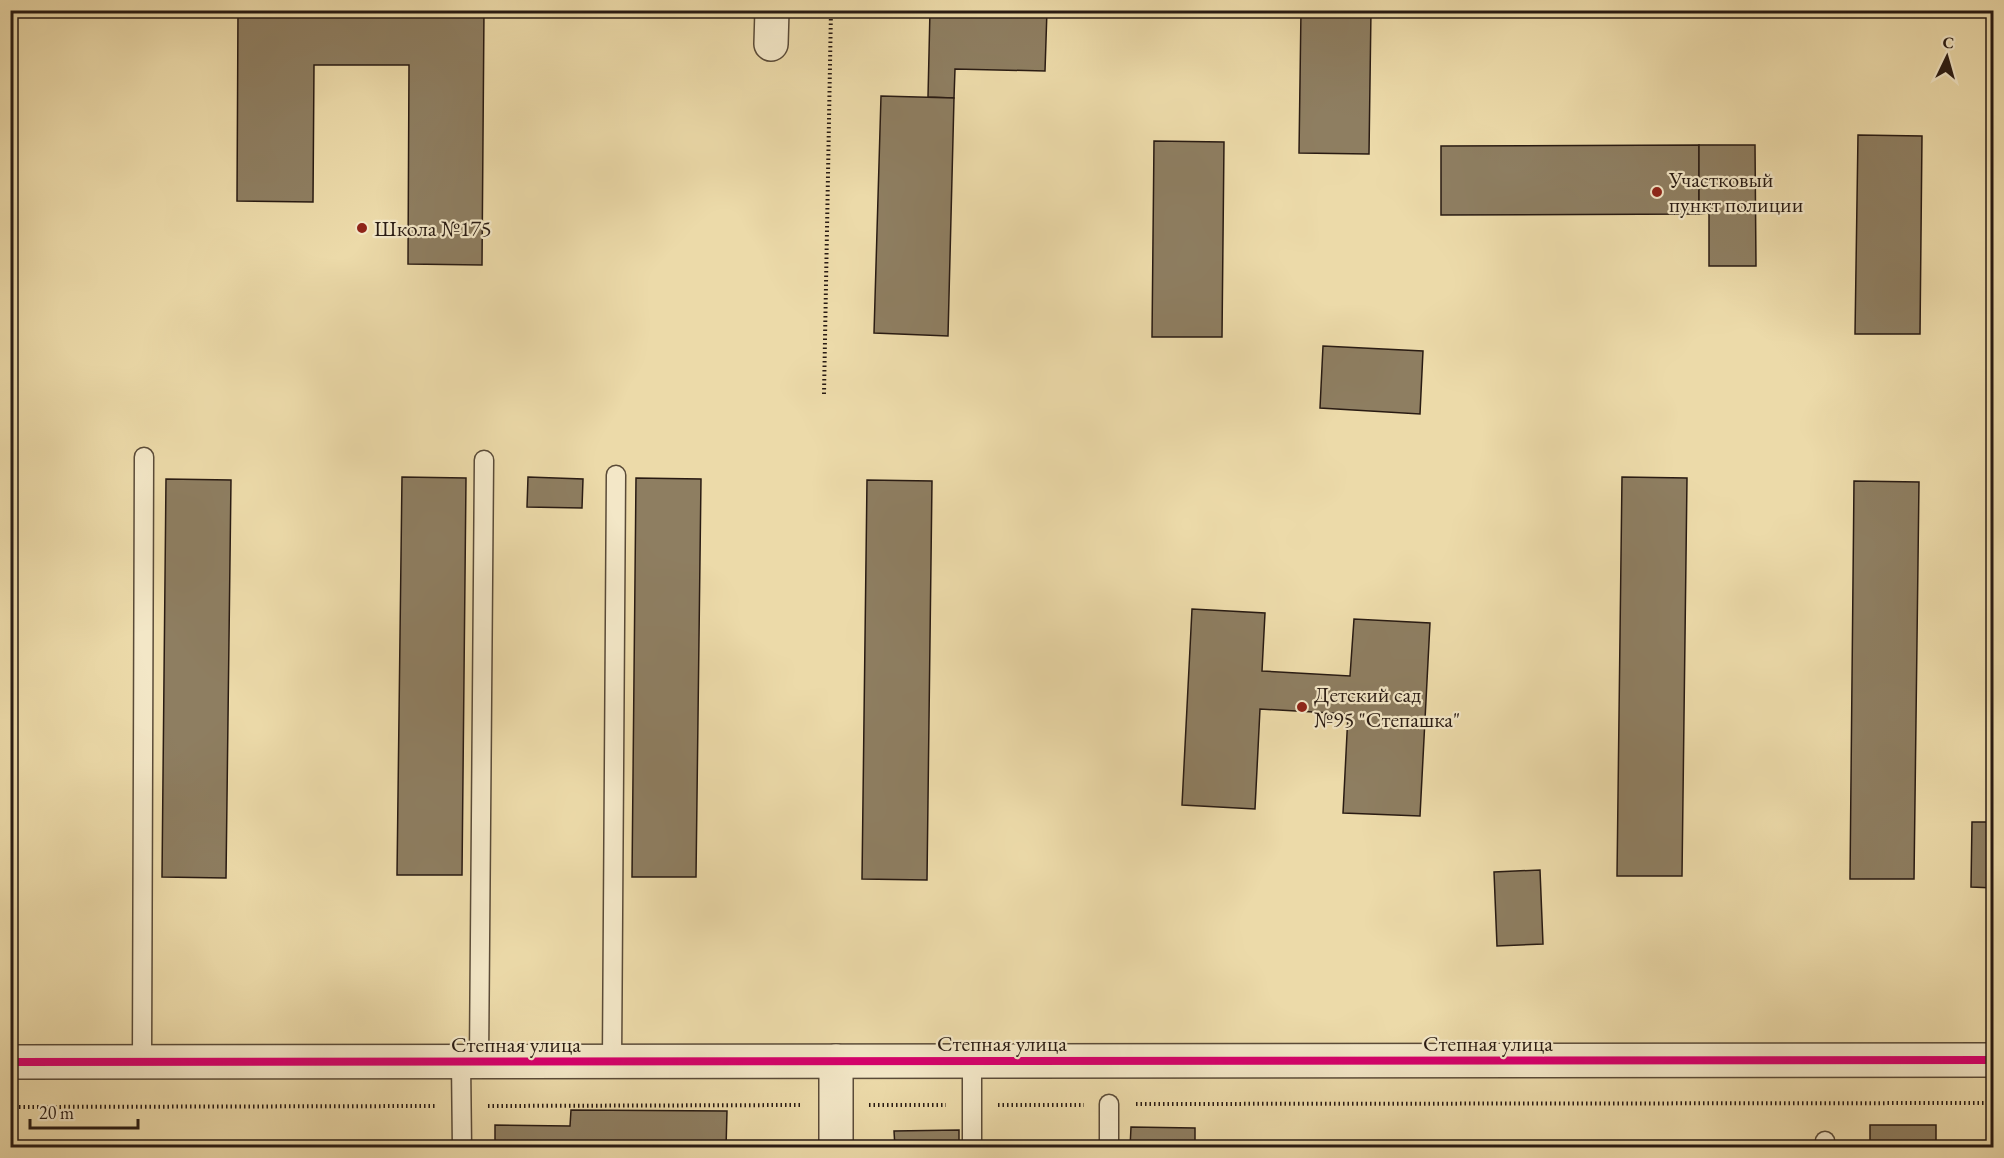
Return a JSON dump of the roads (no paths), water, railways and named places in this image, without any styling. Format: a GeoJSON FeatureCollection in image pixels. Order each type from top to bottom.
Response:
{"type":"FeatureCollection","features":[{"type":"Feature","properties":{"kind":"street"},"geometry":{"type":"LineString","coordinates":[[771,44],[772,10]]}},
{"type":"Feature","properties":{"kind":"street","name":"Степная улица"},"geometry":{"type":"LineString","coordinates":[[10,1062],[1994,1060]]}},
{"type":"Feature","properties":{"kind":"street"},"geometry":{"type":"LineString","coordinates":[[836,1061],[836,1148]]}},
{"type":"Feature","properties":{"kind":"lane"},"geometry":{"type":"LineString","coordinates":[[142,1062],[144,457]]}},
{"type":"Feature","properties":{"kind":"lane"},"geometry":{"type":"LineString","coordinates":[[462,1148],[470,1061],[484,460]]}},
{"type":"Feature","properties":{"kind":"lane"},"geometry":{"type":"LineString","coordinates":[[612,1061],[616,475]]}},
{"type":"Feature","properties":{"kind":"lane"},"geometry":{"type":"LineString","coordinates":[[972,1061],[972,1148]]}},
{"type":"Feature","properties":{"kind":"lane"},"geometry":{"type":"LineString","coordinates":[[1109,1104],[1109,1148]]}},
{"type":"Feature","properties":{"kind":"place","name":"Участковый пункт полиции"},"geometry":{"type":"Point","coordinates":[1657,192]}},
{"type":"Feature","properties":{"kind":"place","name":"Школа №175"},"geometry":{"type":"Point","coordinates":[362,228]}},
{"type":"Feature","properties":{"kind":"place","name":"Детский сад №95 \"Степашка\""},"geometry":{"type":"Point","coordinates":[1302,707]}}]}
